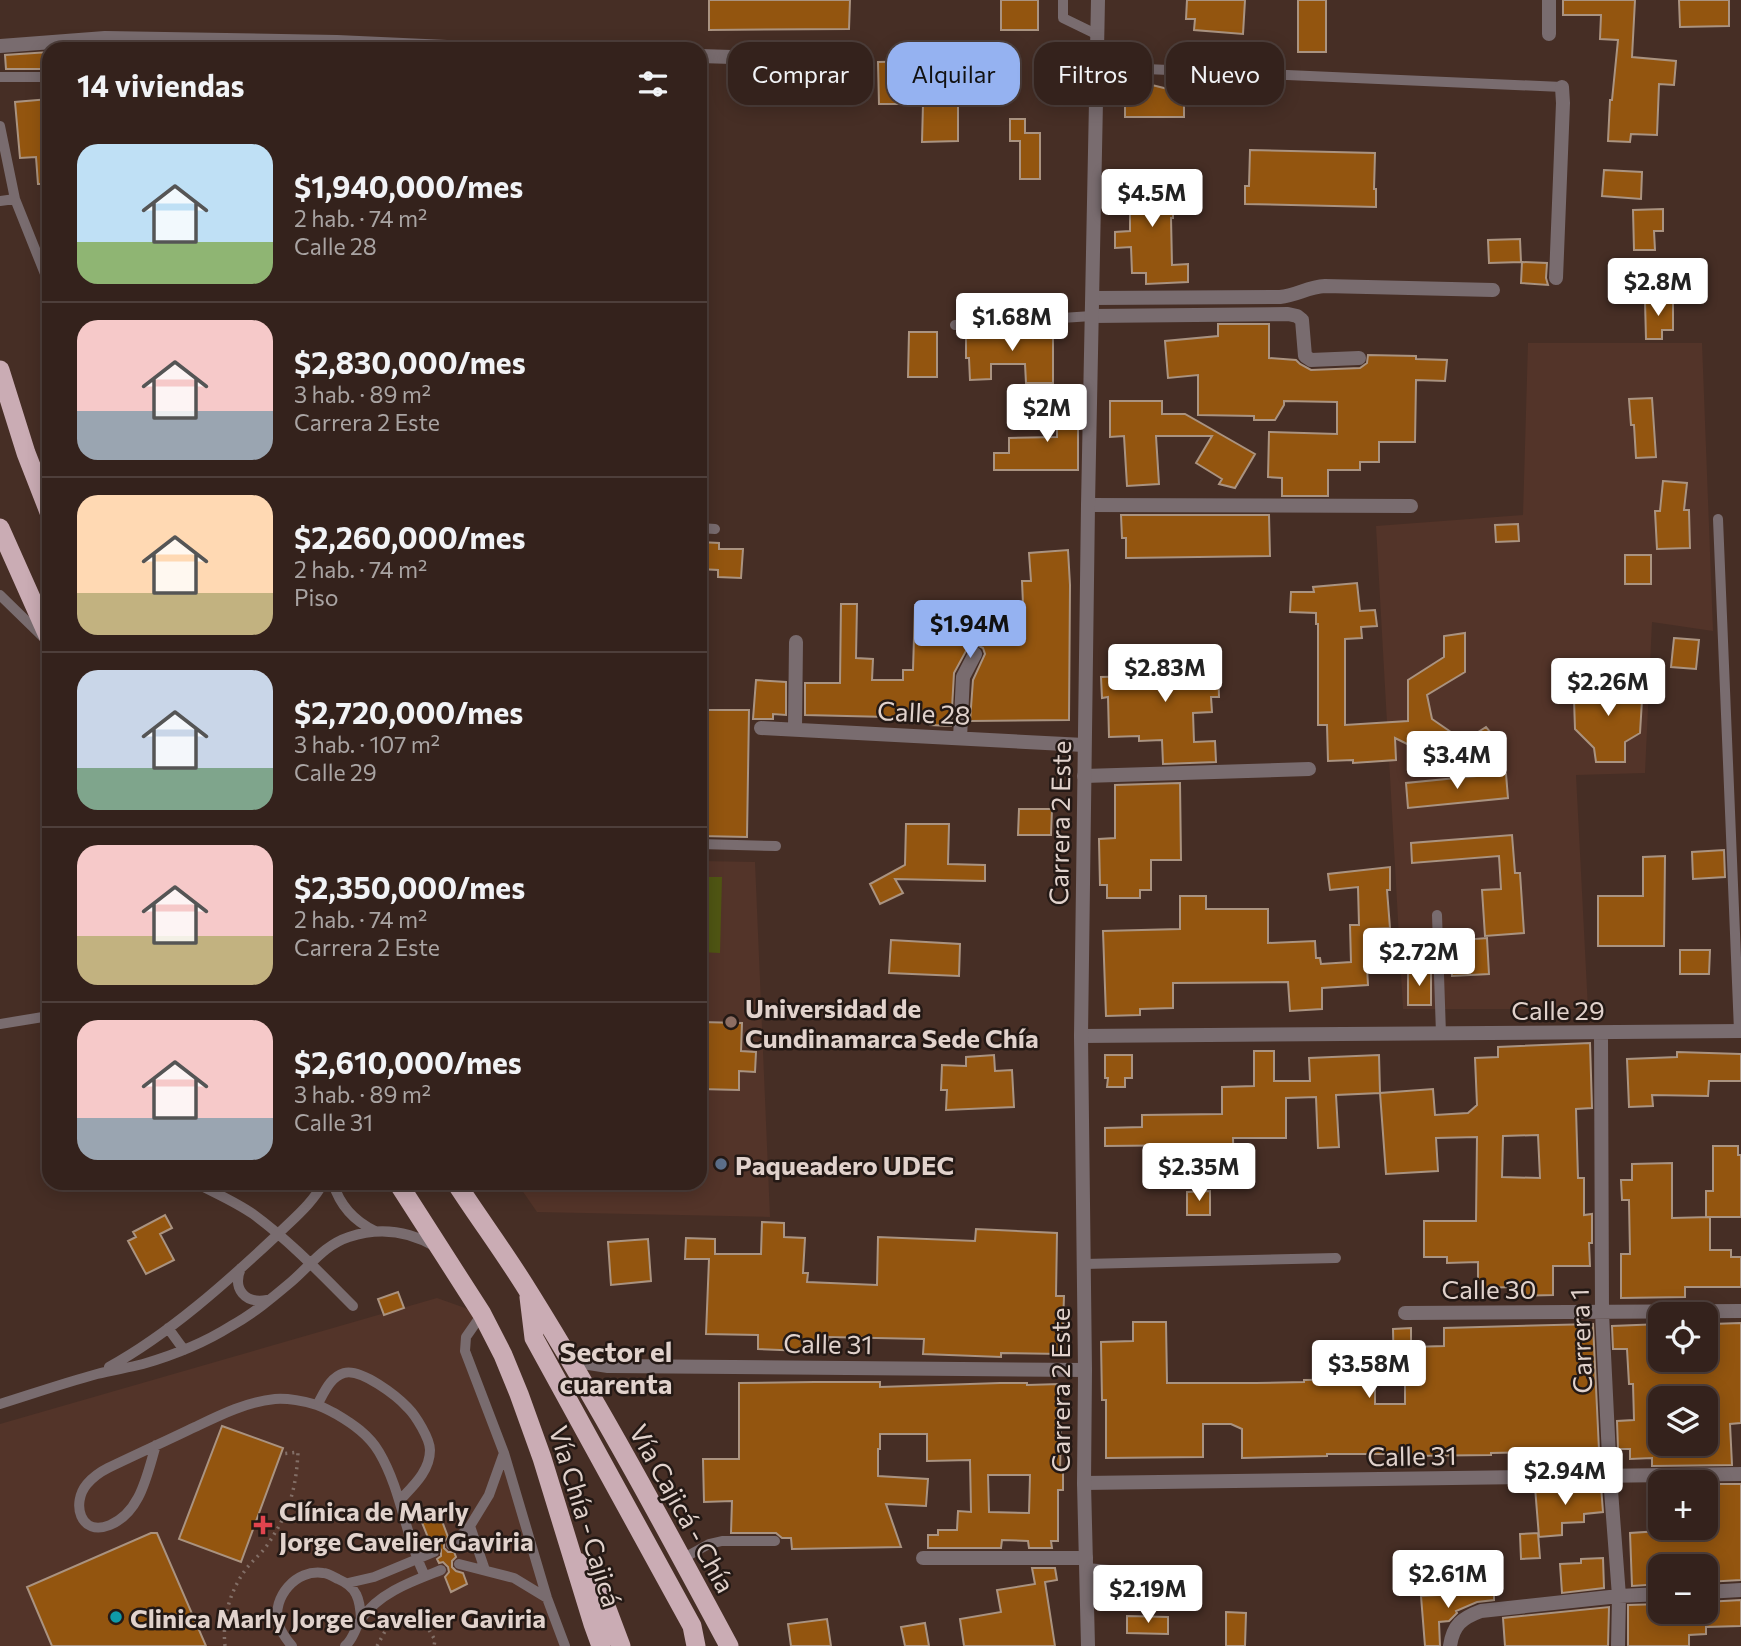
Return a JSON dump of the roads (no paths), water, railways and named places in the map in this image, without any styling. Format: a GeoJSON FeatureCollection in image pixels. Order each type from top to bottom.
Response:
{"type":"FeatureCollection","features":[{"type":"Feature","properties":{"kind":"highway"},"geometry":{"type":"LineString","coordinates":[[0,370],[42,494]]}},
{"type":"Feature","properties":{"kind":"highway"},"geometry":{"type":"LineString","coordinates":[[0,528],[42,623]]}},
{"type":"Feature","properties":{"kind":"highway","name":"Vía Chía - Cajicá"},"geometry":{"type":"LineString","coordinates":[[402,1190],[482,1314],[503,1354],[542,1458],[601,1646]]}},
{"type":"Feature","properties":{"kind":"highway","name":"Vía Cajicá - Chía"},"geometry":{"type":"LineString","coordinates":[[461,1190],[528,1290],[570,1360],[632,1466],[729,1646]]}},
{"type":"Feature","properties":{"kind":"highway"},"geometry":{"type":"LineString","coordinates":[[528,1290],[534,1338],[692,1626],[696,1646]]}},
{"type":"Feature","properties":{"kind":"highway"},"geometry":{"type":"LineString","coordinates":[[572,1556],[598,1585],[621,1646]]}},
{"type":"Feature","properties":{"kind":"street","name":"Carrera 2 Este"},"geometry":{"type":"LineString","coordinates":[[1098,0],[1098,42]]}},
{"type":"Feature","properties":{"kind":"street"},"geometry":{"type":"LineString","coordinates":[[1549,0],[1549,34]]}},
{"type":"Feature","properties":{"kind":"street"},"geometry":{"type":"LineString","coordinates":[[52,42],[105,38],[154,42]]}},
{"type":"Feature","properties":{"kind":"street"},"geometry":{"type":"LineString","coordinates":[[0,46],[42,43]]}},
{"type":"Feature","properties":{"kind":"street"},"geometry":{"type":"LineString","coordinates":[[707,56],[728,57]]}},
{"type":"Feature","properties":{"kind":"street"},"geometry":{"type":"LineString","coordinates":[[1556,278],[1562,87]]}},
{"type":"Feature","properties":{"kind":"street","name":"Carrera 2 Este"},"geometry":{"type":"LineString","coordinates":[[1088,1646],[1084,1483],[1081,1036],[1096,105]]}},
{"type":"Feature","properties":{"kind":"street"},"geometry":{"type":"LineString","coordinates":[[1093,298],[1280,298],[1292,296],[1312,286],[1493,290]]}},
{"type":"Feature","properties":{"kind":"street"},"geometry":{"type":"LineString","coordinates":[[1092,316],[1288,314],[1302,320],[1305,356],[1311,360],[1359,358]]}},
{"type":"Feature","properties":{"kind":"street"},"geometry":{"type":"LineString","coordinates":[[1088,505],[1410,506]]}},
{"type":"Feature","properties":{"kind":"street"},"geometry":{"type":"LineString","coordinates":[[795,729],[796,642]]}},
{"type":"Feature","properties":{"kind":"street"},"geometry":{"type":"LineString","coordinates":[[960,738],[963,677],[975,654]]}},
{"type":"Feature","properties":{"kind":"street","name":"Calle 28"},"geometry":{"type":"LineString","coordinates":[[761,727],[1084,745]]}},
{"type":"Feature","properties":{"kind":"street"},"geometry":{"type":"LineString","coordinates":[[1084,776],[1309,769]]}},
{"type":"Feature","properties":{"kind":"street","name":"Calle 29"},"geometry":{"type":"LineString","coordinates":[[1081,1036],[1740,1031]]}},
{"type":"Feature","properties":{"kind":"street","name":"Carrera 1"},"geometry":{"type":"LineString","coordinates":[[1601,1033],[1602,1313],[1619,1596],[1618,1646]]}},
{"type":"Feature","properties":{"kind":"street","name":"Calle 30"},"geometry":{"type":"LineString","coordinates":[[1405,1313],[1741,1311]]}},
{"type":"Feature","properties":{"kind":"street","name":"Calle 31"},"geometry":{"type":"LineString","coordinates":[[570,1360],[608,1366],[1085,1370]]}},
{"type":"Feature","properties":{"kind":"street","name":"Calle 31"},"geometry":{"type":"LineString","coordinates":[[1084,1483],[1741,1474]]}},
{"type":"Feature","properties":{"kind":"street"},"geometry":{"type":"LineString","coordinates":[[923,1558],[1086,1563]]}},
{"type":"Feature","properties":{"kind":"street"},"geometry":{"type":"LineString","coordinates":[[1718,1591],[1741,1590]]}},
{"type":"Feature","properties":{"kind":"street"},"geometry":{"type":"LineString","coordinates":[[1450,1646],[1452,1634],[1462,1620],[1481,1611],[1648,1595]]}},
{"type":"Feature","properties":{"kind":"lane"},"geometry":{"type":"LineString","coordinates":[[1063,0],[1063,18],[1098,36]]}},
{"type":"Feature","properties":{"kind":"lane"},"geometry":{"type":"LineString","coordinates":[[1152,69],[1562,87]]}},
{"type":"Feature","properties":{"kind":"lane"},"geometry":{"type":"LineString","coordinates":[[0,77],[42,77]]}},
{"type":"Feature","properties":{"kind":"lane"},"geometry":{"type":"LineString","coordinates":[[0,126],[15,199],[42,266]]}},
{"type":"Feature","properties":{"kind":"lane"},"geometry":{"type":"LineString","coordinates":[[0,201],[15,199]]}},
{"type":"Feature","properties":{"kind":"lane"},"geometry":{"type":"LineString","coordinates":[[955,325],[1092,316]]}},
{"type":"Feature","properties":{"kind":"lane"},"geometry":{"type":"LineString","coordinates":[[1718,519],[1736,827],[1740,1031]]}},
{"type":"Feature","properties":{"kind":"lane"},"geometry":{"type":"LineString","coordinates":[[707,528],[715,529]]}},
{"type":"Feature","properties":{"kind":"lane"},"geometry":{"type":"LineString","coordinates":[[0,595],[42,637]]}},
{"type":"Feature","properties":{"kind":"lane"},"geometry":{"type":"LineString","coordinates":[[707,844],[776,846]]}},
{"type":"Feature","properties":{"kind":"lane"},"geometry":{"type":"LineString","coordinates":[[1437,915],[1440,1034]]}},
{"type":"Feature","properties":{"kind":"lane"},"geometry":{"type":"LineString","coordinates":[[0,1024],[42,1017]]}},
{"type":"Feature","properties":{"kind":"lane"},"geometry":{"type":"LineString","coordinates":[[209,1190],[251,1213],[278,1234],[353,1306]]}},
{"type":"Feature","properties":{"kind":"lane"},"geometry":{"type":"LineString","coordinates":[[98,1373],[136,1352],[168,1328],[278,1234],[318,1190]]}},
{"type":"Feature","properties":{"kind":"lane"},"geometry":{"type":"LineString","coordinates":[[335,1190],[349,1214],[376,1231]]}},
{"type":"Feature","properties":{"kind":"lane"},"geometry":{"type":"LineString","coordinates":[[0,1404],[98,1373],[142,1364],[184,1350],[231,1327],[253,1312],[293,1281],[319,1254],[345,1238],[376,1231],[393,1231],[426,1241],[441,1250]]}},
{"type":"Feature","properties":{"kind":"lane"},"geometry":{"type":"LineString","coordinates":[[1084,1264],[1336,1258]]}},
{"type":"Feature","properties":{"kind":"lane"},"geometry":{"type":"LineString","coordinates":[[245,1264],[239,1274],[241,1292],[250,1300],[256,1301],[268,1300],[274,1296]]}},
{"type":"Feature","properties":{"kind":"lane"},"geometry":{"type":"LineString","coordinates":[[482,1314],[466,1337],[465,1351],[504,1453],[547,1598],[565,1646]]}},
{"type":"Feature","properties":{"kind":"lane"},"geometry":{"type":"LineString","coordinates":[[168,1328],[184,1350]]}},
{"type":"Feature","properties":{"kind":"lane"},"geometry":{"type":"LineString","coordinates":[[317,1405],[332,1380],[342,1373],[352,1372],[372,1381],[408,1408],[430,1446],[430,1455],[420,1477],[400,1500]]}},
{"type":"Feature","properties":{"kind":"lane"},"geometry":{"type":"LineString","coordinates":[[156,1445],[134,1505],[113,1524],[101,1528],[89,1526],[81,1517],[78,1503],[85,1485],[99,1473],[156,1445],[246,1405],[276,1399],[317,1405],[351,1422],[366,1434],[379,1452],[400,1500],[417,1560],[425,1576]]}},
{"type":"Feature","properties":{"kind":"lane"},"geometry":{"type":"LineString","coordinates":[[451,1545],[470,1526],[489,1496],[504,1453]]}},
{"type":"Feature","properties":{"kind":"lane"},"geometry":{"type":"LineString","coordinates":[[470,1526],[485,1570]]}},
{"type":"Feature","properties":{"kind":"lane"},"geometry":{"type":"LineString","coordinates":[[682,1559],[722,1541],[775,1541]]}},
{"type":"Feature","properties":{"kind":"lane"},"geometry":{"type":"LineString","coordinates":[[348,1583],[374,1577],[434,1552]]}},
{"type":"Feature","properties":{"kind":"lane"},"geometry":{"type":"LineString","coordinates":[[459,1563],[514,1578],[547,1598]]}},
{"type":"Feature","properties":{"kind":"lane"},"geometry":{"type":"LineString","coordinates":[[1086,1563],[1169,1575]]}},
{"type":"Feature","properties":{"kind":"lane"},"geometry":{"type":"LineString","coordinates":[[345,1646],[361,1619],[382,1597],[442,1570]]}},
{"type":"Feature","properties":{"kind":"lane"},"geometry":{"type":"LineString","coordinates":[[292,1646],[283,1635],[278,1621],[278,1605],[284,1591],[295,1580],[309,1574],[324,1573],[348,1583],[359,1600],[361,1619]]}},
{"type":"Feature","properties":{"kind":"place","name":"Universidad de Cundinamarca Sede Chía"},"geometry":{"type":"Point","coordinates":[731,1022]}},
{"type":"Feature","properties":{"kind":"place","name":"Paqueadero UDEC"},"geometry":{"type":"Point","coordinates":[721,1164]}},
{"type":"Feature","properties":{"kind":"place","name":"Clínica de Marly Jorge Cavelier Gaviria"},"geometry":{"type":"Point","coordinates":[263,1525]}},
{"type":"Feature","properties":{"kind":"place","name":"Clinica Marly Jorge Cavelier Gaviria"},"geometry":{"type":"Point","coordinates":[116,1617]}},
{"type":"Feature","properties":{"kind":"district","name":"Sector el cuarenta"},"geometry":{"type":"Point","coordinates":[616,1367]}}]}
